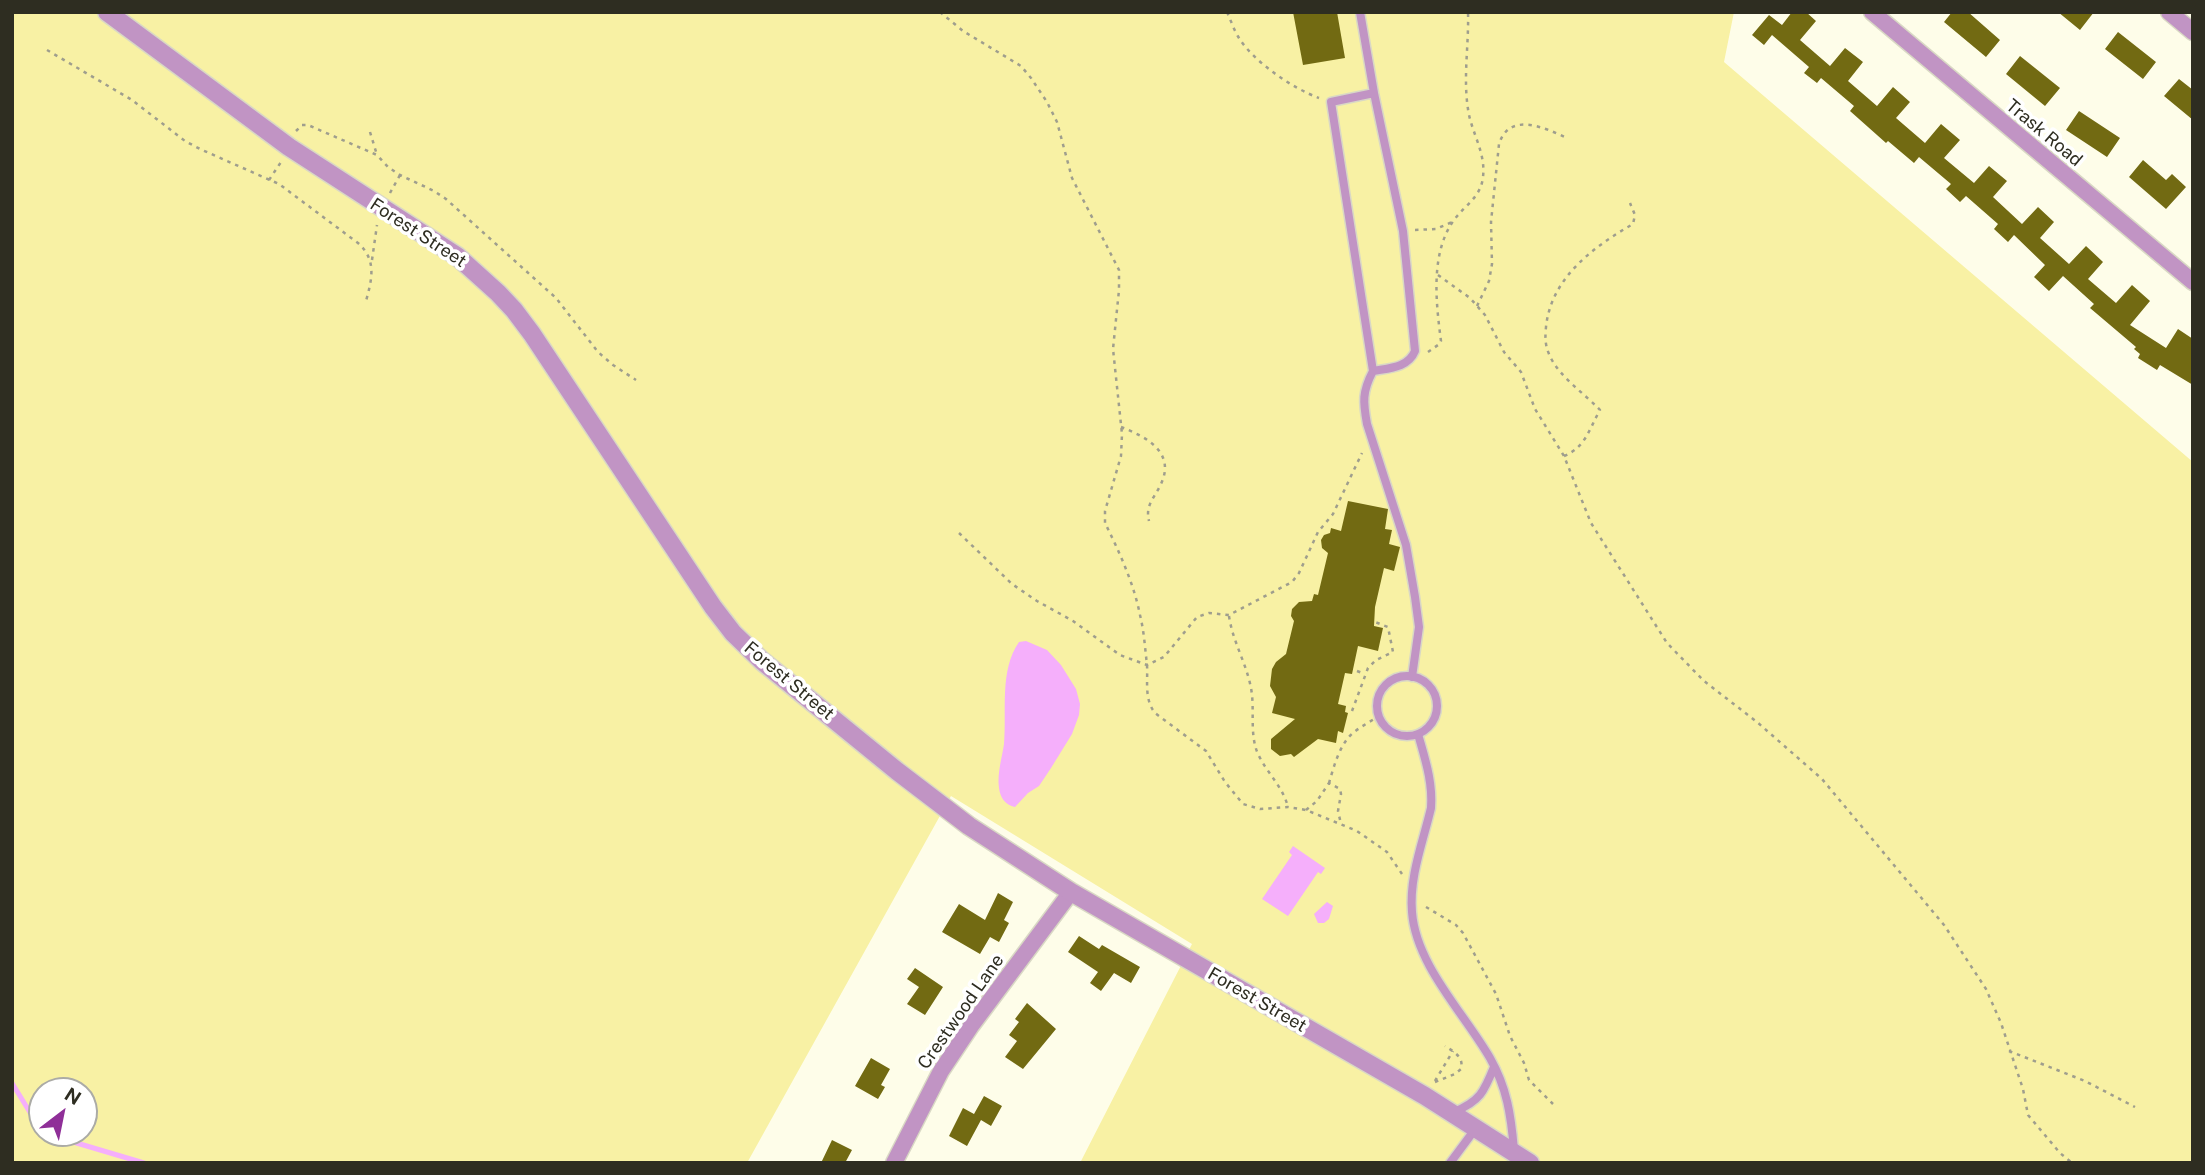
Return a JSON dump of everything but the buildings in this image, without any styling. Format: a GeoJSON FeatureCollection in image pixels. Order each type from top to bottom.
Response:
{"type":"FeatureCollection","features":[{"type":"Feature","properties":{"kind":"street","name":"Forest Street"},"geometry":{"type":"LineString","coordinates":[[107,12],[289,147],[457,256],[514,310],[733,633],[946,809],[1071,891],[1425,1096],[1530,1163]]}},
{"type":"Feature","properties":{"kind":"street","name":"Trask Road"},"geometry":{"type":"LineString","coordinates":[[1872,12],[2193,282]]}},
{"type":"Feature","properties":{"kind":"street"},"geometry":{"type":"LineString","coordinates":[[2169,12],[2193,32]]}},
{"type":"Feature","properties":{"kind":"street","name":"Crestwood Lane"},"geometry":{"type":"LineString","coordinates":[[894,1163],[941,1071],[1071,891]]}},
{"type":"Feature","properties":{"kind":"lane"},"geometry":{"type":"LineString","coordinates":[[1360,12],[1374,93],[1404,231],[1415,351],[1408,362],[1394,368],[1373,371]]}},
{"type":"Feature","properties":{"kind":"lane"},"geometry":{"type":"LineString","coordinates":[[1374,93],[1331,102],[1373,371],[1365,388],[1364,408],[1406,545],[1415,597],[1419,627],[1412,677]]}},
{"type":"Feature","properties":{"kind":"lane"},"geometry":{"type":"LineString","coordinates":[[1412,677],[1424,681],[1432,688],[1436,697],[1436,717],[1431,726],[1418,734],[1404,737],[1386,728],[1379,716],[1377,701],[1387,684],[1396,678],[1412,677]]}},
{"type":"Feature","properties":{"kind":"lane"},"geometry":{"type":"LineString","coordinates":[[1418,734],[1430,778],[1432,797],[1411,886],[1412,916],[1422,951],[1506,1091],[1511,1112],[1514,1151]]}},
{"type":"Feature","properties":{"kind":"lane"},"geometry":{"type":"LineString","coordinates":[[1452,1113],[1477,1100],[1494,1067]]}},
{"type":"Feature","properties":{"kind":"lane"},"geometry":{"type":"LineString","coordinates":[[1450,1163],[1476,1128]]}},
{"type":"Feature","properties":{"kind":"path"},"geometry":{"type":"LineString","coordinates":[[940,12],[963,31],[1021,66],[1048,103],[1057,122],[1072,178],[1119,270],[1113,349],[1121,427],[1121,456],[1105,511],[1105,523],[1140,615],[1150,707],[1206,751],[1236,798],[1243,804],[1260,809],[1287,807],[1306,810],[1341,824],[1387,852],[1421,904],[1457,925],[1463,933],[1496,994],[1510,1036],[1530,1080],[1553,1104]]}},
{"type":"Feature","properties":{"kind":"path"},"geometry":{"type":"LineString","coordinates":[[1227,12],[1242,42],[1266,66],[1294,87],[1331,102]]}},
{"type":"Feature","properties":{"kind":"path"},"geometry":{"type":"LineString","coordinates":[[1404,231],[1436,229],[1452,222],[1479,193],[1483,180],[1484,164],[1468,112],[1468,12]]}},
{"type":"Feature","properties":{"kind":"path"},"geometry":{"type":"LineString","coordinates":[[47,50],[132,100],[185,141],[279,184],[364,248],[372,270],[366,301]]}},
{"type":"Feature","properties":{"kind":"path"},"geometry":{"type":"LineString","coordinates":[[269,180],[302,125],[308,125],[377,155],[400,175],[446,199],[556,298],[598,352],[636,380]]}},
{"type":"Feature","properties":{"kind":"path"},"geometry":{"type":"LineString","coordinates":[[1477,306],[1491,271],[1492,222],[1502,135],[1509,128],[1523,125],[1539,127],[1565,136]]}},
{"type":"Feature","properties":{"kind":"path"},"geometry":{"type":"LineString","coordinates":[[370,132],[377,155]]}},
{"type":"Feature","properties":{"kind":"path"},"geometry":{"type":"LineString","coordinates":[[1564,456],[1582,445],[1600,410],[1550,357],[1545,345],[1547,315],[1570,272],[1599,245],[1633,224],[1635,215],[1630,203]]}},
{"type":"Feature","properties":{"kind":"path"},"geometry":{"type":"LineString","coordinates":[[1428,352],[1441,341],[1436,302],[1438,275],[1441,253],[1452,222]]}},
{"type":"Feature","properties":{"kind":"path"},"geometry":{"type":"LineString","coordinates":[[1438,275],[1477,306],[1493,329],[1504,352],[1521,372],[1535,409],[1564,456],[1591,523],[1667,643],[1704,681],[1757,722],[1822,779],[1925,900],[1964,953],[1986,989],[2000,1023],[2023,1089],[2028,1115],[2072,1163]]}},
{"type":"Feature","properties":{"kind":"path"},"geometry":{"type":"LineString","coordinates":[[1121,427],[1146,438],[1159,449],[1164,460],[1165,473],[1148,507],[1149,521]]}},
{"type":"Feature","properties":{"kind":"path"},"geometry":{"type":"LineString","coordinates":[[959,533],[1012,584],[1073,621],[1120,654],[1147,665],[1164,657],[1197,617],[1209,613],[1229,615],[1292,582],[1318,532],[1334,514],[1370,434]]}},
{"type":"Feature","properties":{"kind":"path"},"geometry":{"type":"LineString","coordinates":[[1229,615],[1233,636],[1247,669],[1258,753],[1282,792],[1287,807]]}},
{"type":"Feature","properties":{"kind":"path"},"geometry":{"type":"LineString","coordinates":[[1352,711],[1365,674],[1376,660],[1393,652],[1388,627],[1375,622]]}},
{"type":"Feature","properties":{"kind":"path"},"geometry":{"type":"LineString","coordinates":[[1357,671],[1365,674]]}},
{"type":"Feature","properties":{"kind":"path"},"geometry":{"type":"LineString","coordinates":[[1306,810],[1317,801],[1329,783],[1348,738],[1379,716]]}},
{"type":"Feature","properties":{"kind":"path"},"geometry":{"type":"LineString","coordinates":[[1329,783],[1340,789],[1338,811],[1341,824]]}},
{"type":"Feature","properties":{"kind":"path"},"geometry":{"type":"LineString","coordinates":[[1425,1096],[1433,1083],[1461,1069],[1462,1062],[1446,1046]]}},
{"type":"Feature","properties":{"kind":"path"},"geometry":{"type":"LineString","coordinates":[[1437,1078],[1453,1051]]}},
{"type":"Feature","properties":{"kind":"path"},"geometry":{"type":"LineString","coordinates":[[2009,1051],[2085,1081],[2135,1107]]}},
{"type":"Feature","properties":{"kind":"shaded area"},"geometry":{"type":"Polygon","coordinates":[[[12,12],[1734,12],[1724,62],[2193,462],[2193,1163],[1080,1163],[1192,944],[951,796],[747,1163],[12,1163],[12,12]]]}},
{"type":"Feature","properties":{"kind":"shaded area"},"geometry":{"type":"Polygon","coordinates":[[[1026,641],[1047,650],[1061,665],[1076,689],[1080,704],[1072,734],[1051,768],[1039,786],[1015,807],[1002,797],[999,777],[1004,744],[1006,678],[1013,653],[1019,642],[1026,641]]]}},
{"type":"Feature","properties":{"kind":"shaded area"},"geometry":{"type":"Polygon","coordinates":[[[1293,846],[1325,868],[1321,874],[1318,872],[1288,916],[1262,899],[1292,855],[1289,852],[1293,846]]]}},
{"type":"Feature","properties":{"kind":"shaded area"},"geometry":{"type":"Polygon","coordinates":[[[1327,902],[1333,906],[1329,919],[1318,923],[1314,914],[1327,902]]]}},
{"type":"Feature","properties":{"kind":"waterway"},"geometry":{"type":"LineString","coordinates":[[12,1083],[28,1109]]}},
{"type":"Feature","properties":{"kind":"waterway"},"geometry":{"type":"LineString","coordinates":[[90,1147],[144,1163]]}}]}
